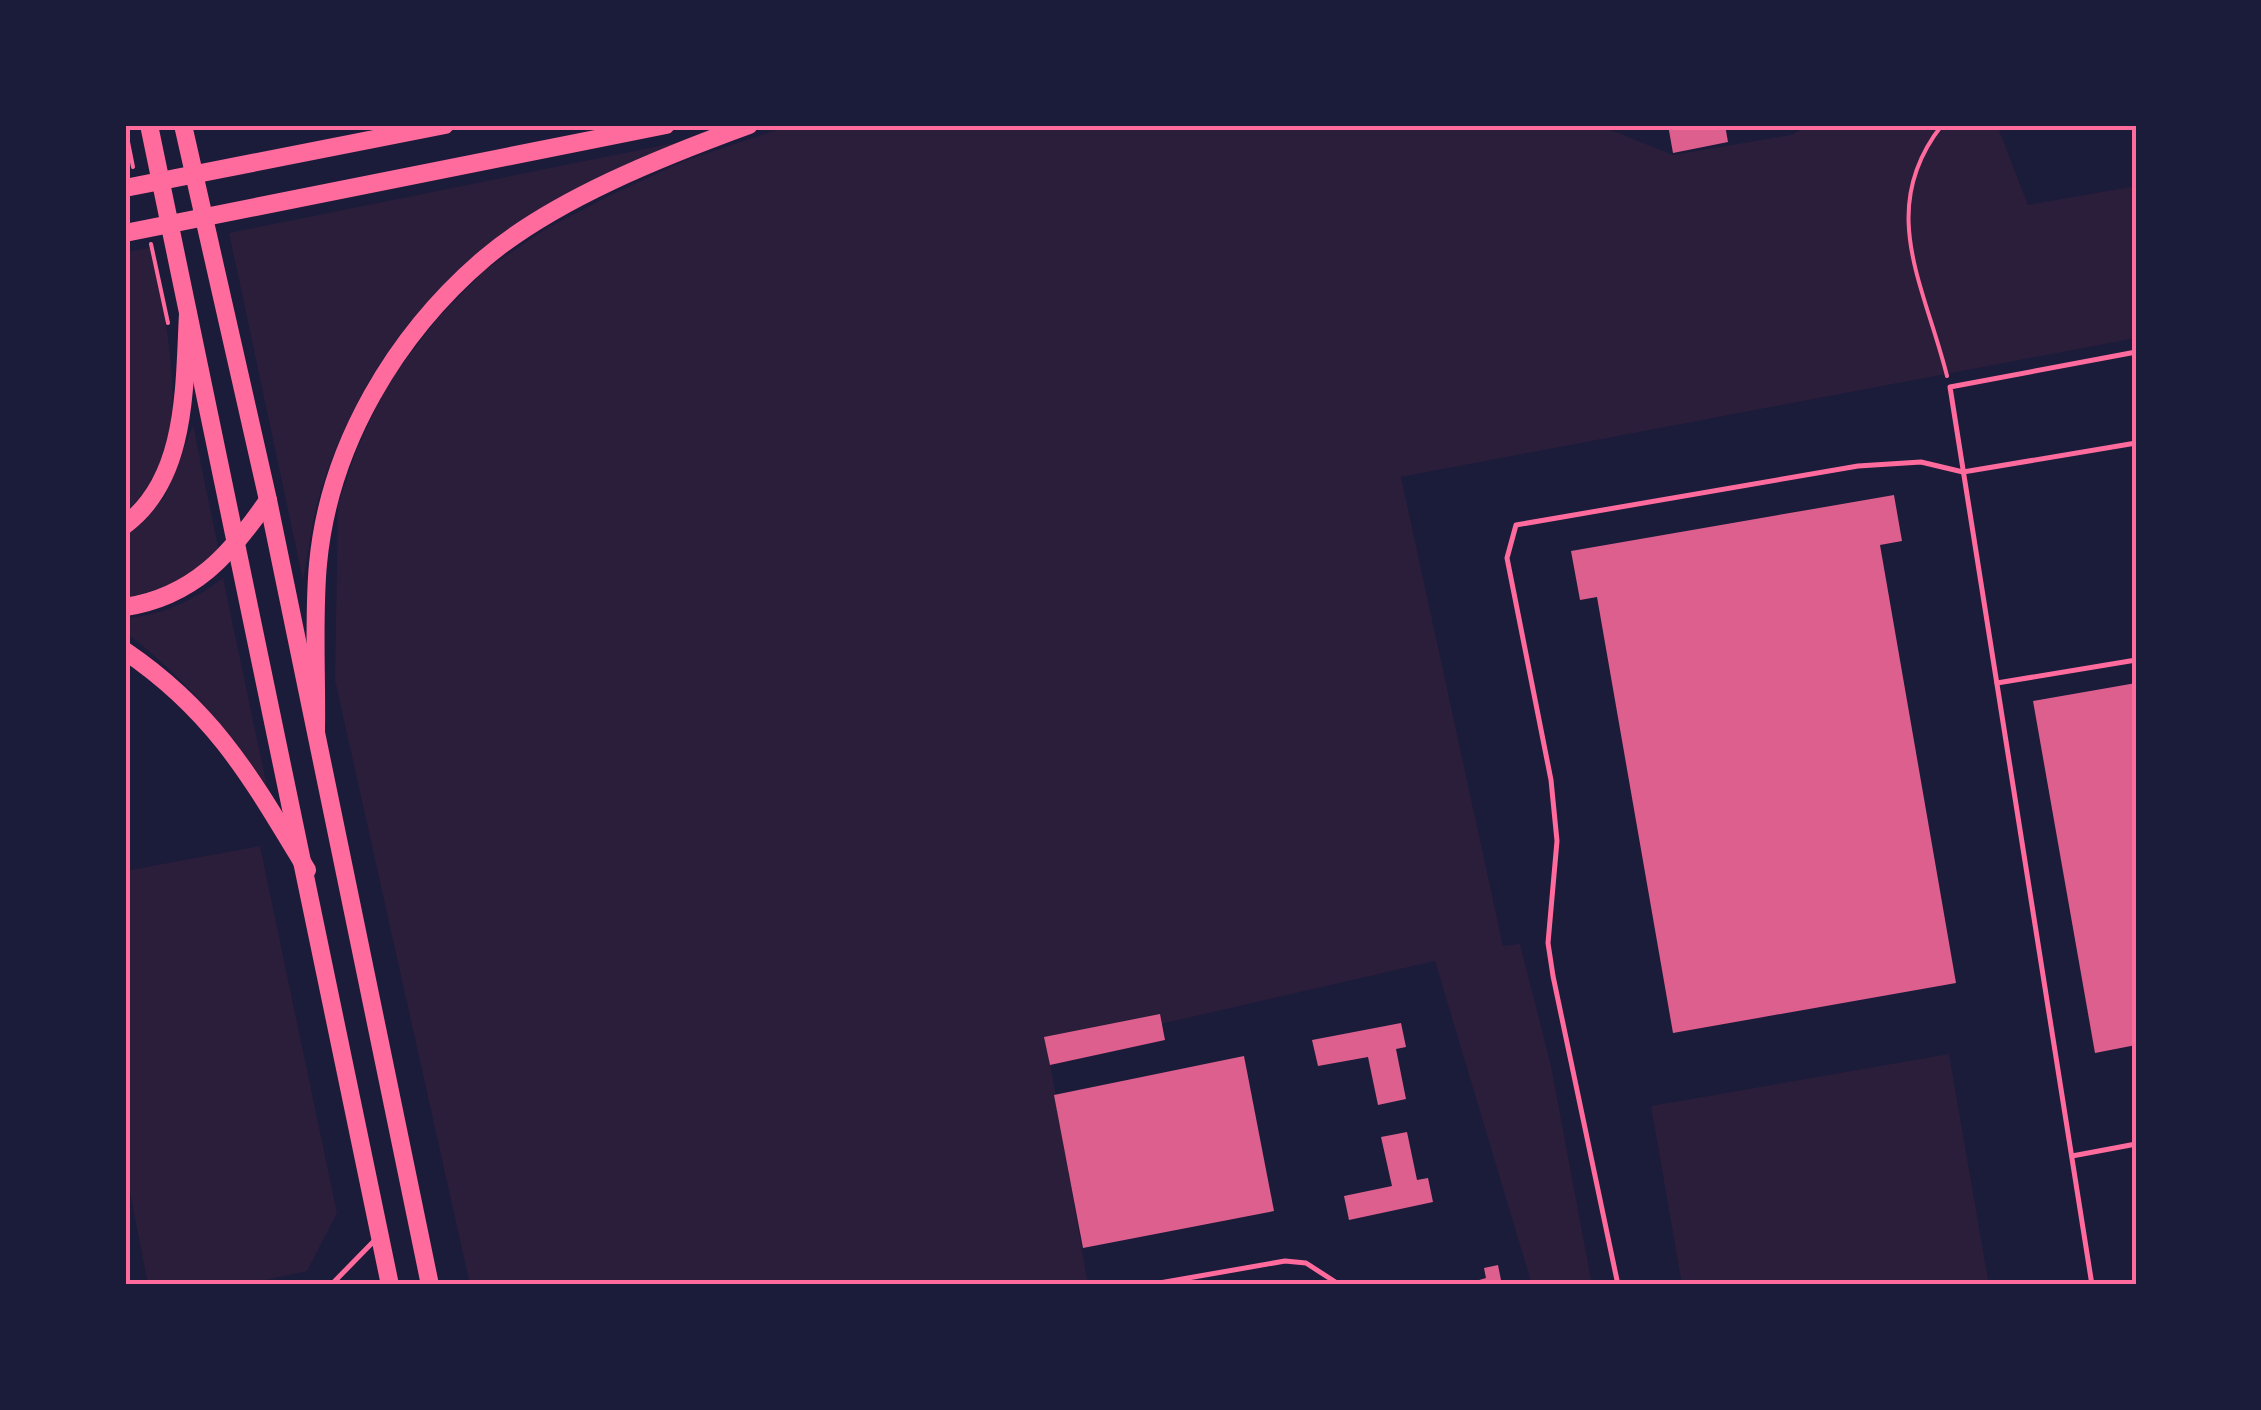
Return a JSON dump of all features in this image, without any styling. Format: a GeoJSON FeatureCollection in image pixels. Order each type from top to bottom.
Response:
{"type":"FeatureCollection","features":[{"type":"Feature","properties":{"kind":"main road"},"geometry":{"type":"LineString","coordinates":[[149,125],[337,1013],[390,1285]]}},
{"type":"Feature","properties":{"kind":"main road"},"geometry":{"type":"LineString","coordinates":[[128,180],[179,177],[445,125]]}},
{"type":"Feature","properties":{"kind":"main road"},"geometry":{"type":"LineString","coordinates":[[135,232],[666,125]]}},
{"type":"Feature","properties":{"kind":"main road"},"geometry":{"type":"LineString","coordinates":[[316,731],[318,562],[340,464],[380,380],[442,298],[488,256],[531,226],[628,175],[749,125]]}},
{"type":"Feature","properties":{"kind":"main road"},"geometry":{"type":"LineString","coordinates":[[184,132],[268,500],[430,1285]]}},
{"type":"Feature","properties":{"kind":"main road"},"geometry":{"type":"LineString","coordinates":[[125,524],[147,503],[172,454],[180,417],[188,314]]}},
{"type":"Feature","properties":{"kind":"main road"},"geometry":{"type":"LineString","coordinates":[[125,607],[184,589],[239,542],[268,500]]}},
{"type":"Feature","properties":{"kind":"main road"},"geometry":{"type":"LineString","coordinates":[[125,651],[172,684],[209,720],[306,870]]}},
{"type":"Feature","properties":{"kind":"main road"},"geometry":{"type":"LineString","coordinates":[[337,1013],[372,1006]]}},
{"type":"Feature","properties":{"kind":"lane"},"geometry":{"type":"LineString","coordinates":[[2092,1285],[1950,387],[2136,352]]}},
{"type":"Feature","properties":{"kind":"lane"},"geometry":{"type":"LineString","coordinates":[[1618,1285],[1552,976],[1548,943],[1557,842],[1551,780],[1507,558],[1509,539],[1516,525],[1858,466],[1921,462],[1963,472],[2136,443]]}},
{"type":"Feature","properties":{"kind":"lane"},"geometry":{"type":"LineString","coordinates":[[1996,683],[2136,660]]}},
{"type":"Feature","properties":{"kind":"lane"},"geometry":{"type":"LineString","coordinates":[[2072,1156],[2136,1144]]}},
{"type":"Feature","properties":{"kind":"lane"},"geometry":{"type":"LineString","coordinates":[[331,1285],[379,1235]]}},
{"type":"Feature","properties":{"kind":"lane"},"geometry":{"type":"LineString","coordinates":[[1148,1285],[1286,1261],[1306,1263],[1340,1285]]}},
{"type":"Feature","properties":{"kind":"path"},"geometry":{"type":"LineString","coordinates":[[1942,125],[1922,150],[1908,188],[1906,218],[1943,360]]}},
{"type":"Feature","properties":{"kind":"path"},"geometry":{"type":"LineString","coordinates":[[125,127],[128,180]]}},
{"type":"Feature","properties":{"kind":"path"},"geometry":{"type":"LineString","coordinates":[[135,232],[171,338]]}},
{"type":"Feature","properties":{"kind":"shaded area"},"geometry":{"type":"Polygon","coordinates":[[[791,125],[1598,125],[1673,155],[1791,135],[1809,125],[1997,125],[2028,205],[2136,186],[2136,338],[1401,477],[1503,946],[1520,944],[1551,1066],[1592,1285],[1532,1285],[1435,961],[1048,1050],[1088,1285],[470,1285],[335,680],[338,505],[356,451],[388,382],[437,319],[485,270],[547,228],[619,191],[684,161],[791,125]]]}},
{"type":"Feature","properties":{"kind":"shaded area"},"geometry":{"type":"Polygon","coordinates":[[[689,140],[564,195],[509,230],[460,269],[416,315],[378,366],[347,424],[321,490],[303,580],[229,233],[689,140]]]}},
{"type":"Feature","properties":{"kind":"shaded area"},"geometry":{"type":"Polygon","coordinates":[[[150,248],[170,350],[171,423],[163,456],[149,487],[125,512],[125,252],[150,248]]]}},
{"type":"Feature","properties":{"kind":"shaded area"},"geometry":{"type":"Polygon","coordinates":[[[193,425],[219,552],[185,582],[125,598],[125,534],[164,498],[193,425]]]}},
{"type":"Feature","properties":{"kind":"shaded area"},"geometry":{"type":"Polygon","coordinates":[[[223,578],[267,787],[203,704],[125,632],[125,618],[177,606],[223,578]]]}},
{"type":"Feature","properties":{"kind":"shaded area"},"geometry":{"type":"Polygon","coordinates":[[[260,846],[337,1213],[307,1271],[242,1285],[148,1285],[125,1166],[125,871],[260,846]]]}},
{"type":"Feature","properties":{"kind":"shaded area"},"geometry":{"type":"Polygon","coordinates":[[[1949,1054],[1989,1285],[1682,1285],[1651,1106],[1949,1054]]]}},
{"type":"Feature","properties":{"kind":"building"},"geometry":{"type":"Polygon","coordinates":[[[1668,125],[1725,125],[1728,142],[1673,153],[1668,125]]]}},
{"type":"Feature","properties":{"kind":"building"},"geometry":{"type":"Polygon","coordinates":[[[1894,495],[1902,541],[1880,545],[1956,983],[1673,1033],[1597,597],[1580,600],[1571,551],[1894,495]]]}},
{"type":"Feature","properties":{"kind":"building"},"geometry":{"type":"Polygon","coordinates":[[[2136,683],[2136,1045],[2095,1053],[2033,701],[2136,683]]]}},
{"type":"Feature","properties":{"kind":"building"},"geometry":{"type":"Polygon","coordinates":[[[1160,1014],[1165,1040],[1050,1065],[1044,1037],[1160,1014]]]}},
{"type":"Feature","properties":{"kind":"building"},"geometry":{"type":"Polygon","coordinates":[[[1401,1023],[1406,1047],[1396,1049],[1406,1099],[1378,1105],[1368,1057],[1318,1066],[1312,1040],[1401,1023]]]}},
{"type":"Feature","properties":{"kind":"building"},"geometry":{"type":"Polygon","coordinates":[[[1244,1056],[1274,1211],[1083,1248],[1054,1095],[1244,1056]]]}},
{"type":"Feature","properties":{"kind":"building"},"geometry":{"type":"Polygon","coordinates":[[[1407,1132],[1417,1180],[1428,1178],[1433,1202],[1349,1220],[1344,1196],[1392,1186],[1381,1137],[1407,1132]]]}},
{"type":"Feature","properties":{"kind":"building"},"geometry":{"type":"Polygon","coordinates":[[[1498,1265],[1502,1285],[1462,1285],[1486,1278],[1484,1268],[1498,1265]]]}}]}
